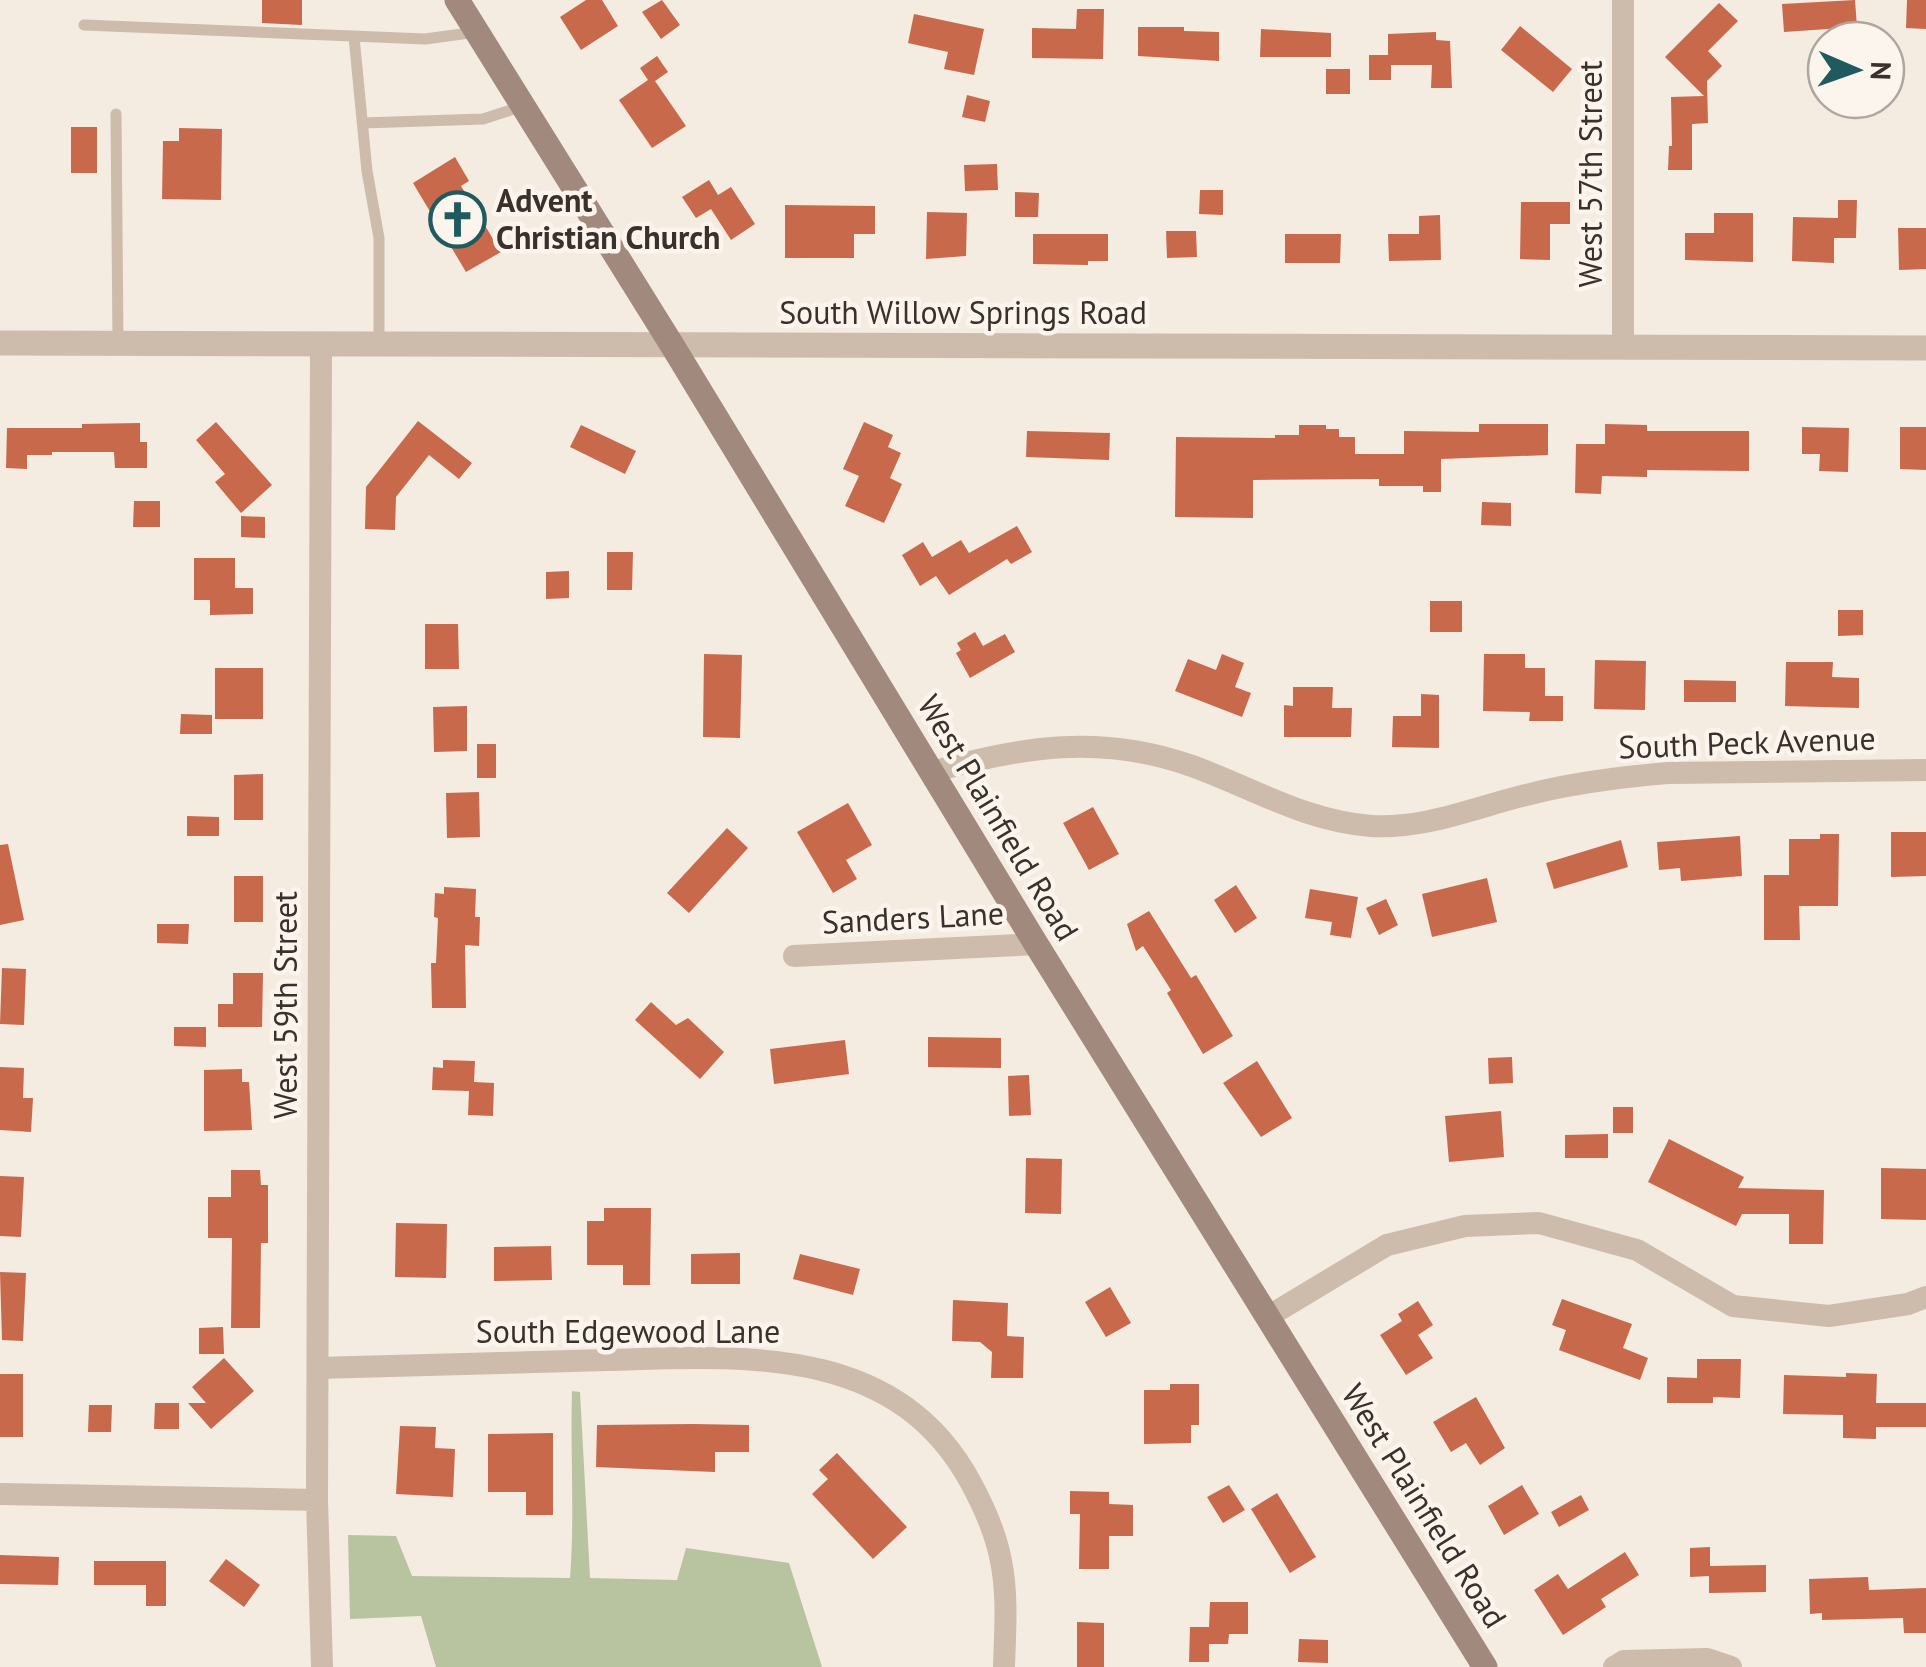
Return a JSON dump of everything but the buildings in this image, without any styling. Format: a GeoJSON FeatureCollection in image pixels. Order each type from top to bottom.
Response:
{"type":"FeatureCollection","features":[{"type":"Feature","properties":{"kind":"main road","name":"West Plainfield Road"},"geometry":{"type":"LineString","coordinates":[[457,0],[1485,1667]]}},
{"type":"Feature","properties":{"kind":"street","name":"West 57th Street"},"geometry":{"type":"LineString","coordinates":[[1623,0],[1623,348]]}},
{"type":"Feature","properties":{"kind":"street","name":"South Willow Springs Road"},"geometry":{"type":"LineString","coordinates":[[0,343],[1926,348]]}},
{"type":"Feature","properties":{"kind":"street","name":"West 59th Street"},"geometry":{"type":"LineString","coordinates":[[321,344],[318,1500],[322,1667]]}},
{"type":"Feature","properties":{"kind":"street","name":"South Peck Avenue"},"geometry":{"type":"LineString","coordinates":[[932,772],[998,753],[1076,746],[1131,749],[1192,766],[1306,814],[1339,823],[1376,826],[1432,822],[1526,795],[1626,776],[1926,770]]}},
{"type":"Feature","properties":{"kind":"street","name":"Sanders Lane"},"geometry":{"type":"LineString","coordinates":[[794,956],[1036,944]]}},
{"type":"Feature","properties":{"kind":"street"},"geometry":{"type":"LineString","coordinates":[[1270,1316],[1387,1245],[1465,1226],[1538,1223],[1637,1250],[1733,1306],[1829,1316],[1908,1304],[1926,1297]]}},
{"type":"Feature","properties":{"kind":"street","name":"South Edgewood Lane"},"geometry":{"type":"LineString","coordinates":[[318,1368],[679,1358],[757,1361],[860,1380],[894,1397],[956,1453],[992,1528],[1002,1562],[1004,1667]]}},
{"type":"Feature","properties":{"kind":"street"},"geometry":{"type":"LineString","coordinates":[[0,1494],[318,1500]]}},
{"type":"Feature","properties":{"kind":"street"},"geometry":{"type":"LineString","coordinates":[[1614,1667],[1624,1661],[1707,1658],[1731,1667]]}},
{"type":"Feature","properties":{"kind":"lane"},"geometry":{"type":"LineString","coordinates":[[84,25],[425,39],[477,32]]}},
{"type":"Feature","properties":{"kind":"lane"},"geometry":{"type":"LineString","coordinates":[[354,37],[367,171],[379,238],[379,344]]}},
{"type":"Feature","properties":{"kind":"lane"},"geometry":{"type":"LineString","coordinates":[[362,123],[483,119],[523,106]]}},
{"type":"Feature","properties":{"kind":"lane"},"geometry":{"type":"LineString","coordinates":[[116,114],[118,343]]}},
{"type":"Feature","properties":{"kind":"green space"},"geometry":{"type":"Polygon","coordinates":[[[572,1391],[580,1392],[590,1578],[677,1580],[686,1548],[789,1563],[822,1667],[436,1667],[421,1616],[350,1619],[348,1535],[396,1536],[412,1576],[570,1578],[572,1391]]]}},
{"type":"Feature","properties":{"kind":"place","name":"Advent Christian Church"},"geometry":{"type":"Point","coordinates":[457,219]}}]}
